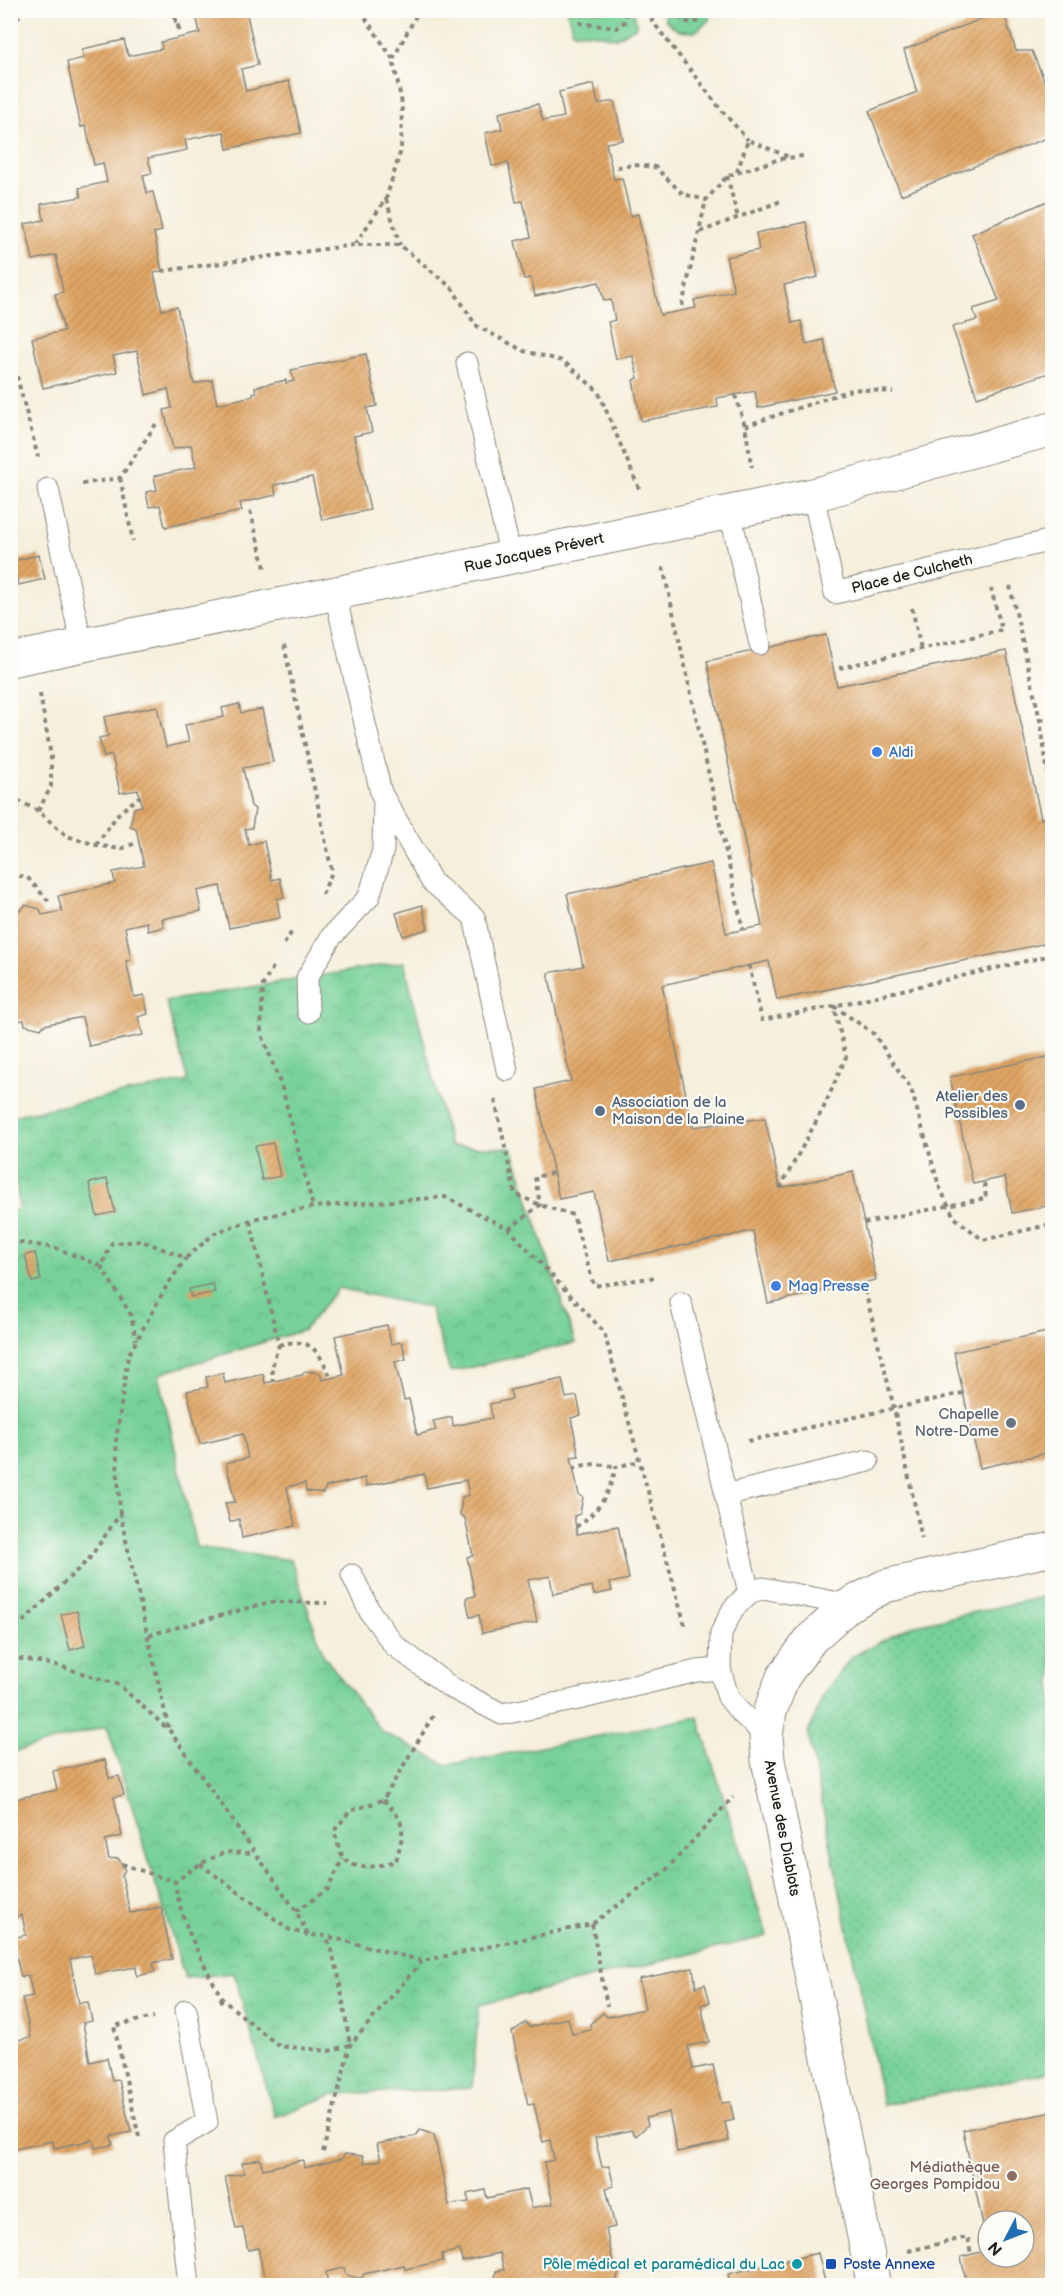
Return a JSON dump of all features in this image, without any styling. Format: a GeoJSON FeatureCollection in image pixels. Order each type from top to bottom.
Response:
{"type":"FeatureCollection","features":[{"type":"Feature","properties":{"kind":"street","name":"Rue Jacques Prévert"},"geometry":{"type":"LineString","coordinates":[[21,658],[813,495],[1053,429]]}},
{"type":"Feature","properties":{"kind":"street","name":"Avenue des Diablots"},"geometry":{"type":"LineString","coordinates":[[872,2273],[767,1748],[770,1711],[783,1677],[811,1639],[849,1605],[885,1586],[930,1578],[1053,1549]]}},
{"type":"Feature","properties":{"kind":"lane"},"geometry":{"type":"LineString","coordinates":[[467,363],[511,558]]}},
{"type":"Feature","properties":{"kind":"lane"},"geometry":{"type":"LineString","coordinates":[[48,489],[82,645]]}},
{"type":"Feature","properties":{"kind":"lane","name":"Place de Culcheth"},"geometry":{"type":"LineString","coordinates":[[813,495],[835,593],[1053,540]]}},
{"type":"Feature","properties":{"kind":"lane"},"geometry":{"type":"LineString","coordinates":[[744,509],[760,644]]}},
{"type":"Feature","properties":{"kind":"lane"},"geometry":{"type":"LineString","coordinates":[[335,594],[381,793],[432,882],[474,917],[504,1060]]}},
{"type":"Feature","properties":{"kind":"lane"},"geometry":{"type":"LineString","coordinates":[[308,1012],[307,978],[332,938],[369,897],[383,850],[384,798]]}},
{"type":"Feature","properties":{"kind":"lane"},"geometry":{"type":"LineString","coordinates":[[681,1303],[749,1593]]}},
{"type":"Feature","properties":{"kind":"lane"},"geometry":{"type":"LineString","coordinates":[[725,1495],[868,1461]]}},
{"type":"Feature","properties":{"kind":"lane"},"geometry":{"type":"LineString","coordinates":[[352,1575],[370,1612],[394,1645],[450,1688],[502,1714],[574,1700],[697,1671],[720,1670]]}},
{"type":"Feature","properties":{"kind":"lane"},"geometry":{"type":"LineString","coordinates":[[767,1748],[728,1696],[720,1670],[721,1633],[733,1609],[749,1593],[763,1588],[849,1605]]}},
{"type":"Feature","properties":{"kind":"lane"},"geometry":{"type":"LineString","coordinates":[[186,2010],[207,2122],[174,2141],[189,2286]]}},
{"type":"Feature","properties":{"kind":"path"},"geometry":{"type":"LineString","coordinates":[[10,25],[25,10]]}},
{"type":"Feature","properties":{"kind":"path"},"geometry":{"type":"LineString","coordinates":[[361,11],[404,10]]}},
{"type":"Feature","properties":{"kind":"path"},"geometry":{"type":"LineString","coordinates":[[393,59],[419,10]]}},
{"type":"Feature","properties":{"kind":"path"},"geometry":{"type":"LineString","coordinates":[[579,23],[617,28],[626,21],[625,10]]}},
{"type":"Feature","properties":{"kind":"path"},"geometry":{"type":"LineString","coordinates":[[647,10],[653,22],[722,111],[748,140],[790,158]]}},
{"type":"Feature","properties":{"kind":"path"},"geometry":{"type":"LineString","coordinates":[[672,10],[681,20],[694,23],[701,20],[703,10]]}},
{"type":"Feature","properties":{"kind":"path"},"geometry":{"type":"LineString","coordinates":[[354,244],[386,199],[401,150],[402,104],[393,59],[361,11]]}},
{"type":"Feature","properties":{"kind":"path"},"geometry":{"type":"LineString","coordinates":[[737,172],[748,140]]}},
{"type":"Feature","properties":{"kind":"path"},"geometry":{"type":"LineString","coordinates":[[681,306],[706,200],[727,176],[803,156]]}},
{"type":"Feature","properties":{"kind":"path"},"geometry":{"type":"LineString","coordinates":[[617,167],[635,165],[655,167],[683,194],[706,200]]}},
{"type":"Feature","properties":{"kind":"path"},"geometry":{"type":"LineString","coordinates":[[727,176],[738,218]]}},
{"type":"Feature","properties":{"kind":"path"},"geometry":{"type":"LineString","coordinates":[[386,199],[400,245],[452,288],[475,324],[524,351],[563,361],[598,391],[654,528],[743,929]]}},
{"type":"Feature","properties":{"kind":"path"},"geometry":{"type":"LineString","coordinates":[[699,232],[781,201]]}},
{"type":"Feature","properties":{"kind":"path"},"geometry":{"type":"LineString","coordinates":[[162,271],[354,244],[400,245]]}},
{"type":"Feature","properties":{"kind":"path"},"geometry":{"type":"LineString","coordinates":[[467,363],[475,324]]}},
{"type":"Feature","properties":{"kind":"path"},"geometry":{"type":"LineString","coordinates":[[10,350],[28,423],[48,489],[120,478]]}},
{"type":"Feature","properties":{"kind":"path"},"geometry":{"type":"LineString","coordinates":[[745,426],[854,389],[893,392]]}},
{"type":"Feature","properties":{"kind":"path"},"geometry":{"type":"LineString","coordinates":[[735,395],[745,426],[744,509]]}},
{"type":"Feature","properties":{"kind":"path"},"geometry":{"type":"LineString","coordinates":[[134,541],[120,478],[156,424]]}},
{"type":"Feature","properties":{"kind":"path"},"geometry":{"type":"LineString","coordinates":[[250,511],[276,606],[332,873],[318,904]]}},
{"type":"Feature","properties":{"kind":"path"},"geometry":{"type":"LineString","coordinates":[[1002,552],[1040,720],[1053,800]]}},
{"type":"Feature","properties":{"kind":"path"},"geometry":{"type":"LineString","coordinates":[[839,668],[1002,630],[982,557]]}},
{"type":"Feature","properties":{"kind":"path"},"geometry":{"type":"LineString","coordinates":[[21,658],[51,756],[51,787],[38,811]]}},
{"type":"Feature","properties":{"kind":"path"},"geometry":{"type":"LineString","coordinates":[[1040,720],[1053,718]]}},
{"type":"Feature","properties":{"kind":"path"},"geometry":{"type":"LineString","coordinates":[[10,796],[38,811],[66,836],[120,849],[139,842]]}},
{"type":"Feature","properties":{"kind":"path"},"geometry":{"type":"LineString","coordinates":[[96,845],[118,814],[140,796]]}},
{"type":"Feature","properties":{"kind":"path"},"geometry":{"type":"LineString","coordinates":[[10,875],[27,877],[51,904]]}},
{"type":"Feature","properties":{"kind":"path"},"geometry":{"type":"LineString","coordinates":[[10,893],[17,901]]}},
{"type":"Feature","properties":{"kind":"path"},"geometry":{"type":"LineString","coordinates":[[284,945],[296,927]]}},
{"type":"Feature","properties":{"kind":"path"},"geometry":{"type":"LineString","coordinates":[[749,965],[762,1020],[1053,956]]}},
{"type":"Feature","properties":{"kind":"path"},"geometry":{"type":"LineString","coordinates":[[273,965],[263,985],[261,1032],[282,1088],[313,1208]]}},
{"type":"Feature","properties":{"kind":"path"},"geometry":{"type":"LineString","coordinates":[[780,1188],[824,1107],[846,1057],[834,1006]]}},
{"type":"Feature","properties":{"kind":"path"},"geometry":{"type":"LineString","coordinates":[[834,1006],[874,1034],[911,1089],[939,1186],[954,1217],[983,1240],[1053,1224]]}},
{"type":"Feature","properties":{"kind":"path"},"geometry":{"type":"LineString","coordinates":[[504,1060],[485,1056],[515,1194],[540,1205],[573,1215],[594,1286],[674,1275],[681,1303]]}},
{"type":"Feature","properties":{"kind":"path"},"geometry":{"type":"LineString","coordinates":[[540,1205],[535,1177],[554,1173]]}},
{"type":"Feature","properties":{"kind":"path"},"geometry":{"type":"LineString","coordinates":[[864,1223],[986,1198],[984,1181]]}},
{"type":"Feature","properties":{"kind":"path"},"geometry":{"type":"LineString","coordinates":[[170,1731],[120,1514],[116,1442],[128,1356],[166,1287],[186,1258],[215,1233],[250,1221],[313,1208],[445,1197],[509,1229],[604,1332],[697,1671]]}},
{"type":"Feature","properties":{"kind":"path"},"geometry":{"type":"LineString","coordinates":[[509,1229],[540,1205]]}},
{"type":"Feature","properties":{"kind":"path"},"geometry":{"type":"LineString","coordinates":[[250,1221],[279,1345],[273,1359],[273,1381]]}},
{"type":"Feature","properties":{"kind":"path"},"geometry":{"type":"LineString","coordinates":[[10,1241],[56,1248],[101,1266],[131,1315],[136,1341]]}},
{"type":"Feature","properties":{"kind":"path"},"geometry":{"type":"LineString","coordinates":[[101,1266],[112,1243],[142,1241],[186,1258]]}},
{"type":"Feature","properties":{"kind":"path"},"geometry":{"type":"LineString","coordinates":[[863,1282],[894,1408],[930,1578]]}},
{"type":"Feature","properties":{"kind":"path"},"geometry":{"type":"LineString","coordinates":[[279,1345],[293,1341],[305,1342],[321,1356],[331,1378]]}},
{"type":"Feature","properties":{"kind":"path"},"geometry":{"type":"LineString","coordinates":[[715,1448],[963,1393]]}},
{"type":"Feature","properties":{"kind":"path"},"geometry":{"type":"LineString","coordinates":[[573,1468],[599,1464],[616,1467],[640,1461]]}},
{"type":"Feature","properties":{"kind":"path"},"geometry":{"type":"LineString","coordinates":[[576,1527],[592,1515],[603,1501],[611,1488],[616,1467]]}},
{"type":"Feature","properties":{"kind":"path"},"geometry":{"type":"LineString","coordinates":[[10,1634],[89,1559],[120,1514]]}},
{"type":"Feature","properties":{"kind":"path"},"geometry":{"type":"LineString","coordinates":[[148,1635],[270,1602],[349,1603],[370,1612]]}},
{"type":"Feature","properties":{"kind":"path"},"geometry":{"type":"LineString","coordinates":[[10,1658],[56,1665],[118,1685],[170,1731],[296,1911],[308,1935]]}},
{"type":"Feature","properties":{"kind":"path"},"geometry":{"type":"LineString","coordinates":[[383,1800],[396,1812],[404,1832],[396,1861],[373,1867],[354,1865],[343,1858],[334,1831],[351,1811],[383,1800],[450,1688]]}},
{"type":"Feature","properties":{"kind":"path"},"geometry":{"type":"LineString","coordinates":[[200,1864],[290,1929],[423,1960],[592,1924],[666,1870],[733,1797],[730,1766],[767,1748]]}},
{"type":"Feature","properties":{"kind":"path"},"geometry":{"type":"LineString","coordinates":[[175,1882],[200,1864],[225,1852],[254,1853]]}},
{"type":"Feature","properties":{"kind":"path"},"geometry":{"type":"LineString","coordinates":[[296,1911],[328,1888],[343,1858]]}},
{"type":"Feature","properties":{"kind":"path"},"geometry":{"type":"LineString","coordinates":[[122,1864],[175,1882]]}},
{"type":"Feature","properties":{"kind":"path"},"geometry":{"type":"LineString","coordinates":[[175,1882],[178,1904],[198,1955],[223,2000]]}},
{"type":"Feature","properties":{"kind":"path"},"geometry":{"type":"LineString","coordinates":[[592,1924],[607,2006]]}},
{"type":"Feature","properties":{"kind":"path"},"geometry":{"type":"LineString","coordinates":[[323,2152],[350,2045],[338,1972],[326,1936]]}},
{"type":"Feature","properties":{"kind":"path"},"geometry":{"type":"LineString","coordinates":[[350,2045],[423,1960]]}},
{"type":"Feature","properties":{"kind":"path"},"geometry":{"type":"LineString","coordinates":[[872,2273],[968,2237],[971,2255]]}},
{"type":"Feature","properties":{"kind":"green space"},"geometry":{"type":"Polygon","coordinates":[[[567,11],[633,11],[637,26],[616,38],[573,32],[567,11]]]}},
{"type":"Feature","properties":{"kind":"green space"},"geometry":{"type":"Polygon","coordinates":[[[664,11],[709,11],[709,20],[695,32],[679,31],[665,20],[664,11]]]}},
{"type":"Feature","properties":{"kind":"green space"},"geometry":{"type":"Polygon","coordinates":[[[404,962],[450,1146],[512,1148],[575,1343],[450,1372],[430,1308],[338,1288],[304,1330],[159,1374],[196,1547],[291,1560],[324,1656],[382,1732],[447,1765],[698,1717],[767,1936],[479,2005],[472,2088],[334,2094],[275,2117],[234,1973],[185,1978],[107,1726],[11,1753],[10,1213],[19,1209],[11,1138],[11,1116],[188,1081],[166,1001],[404,962]]]}},
{"type":"Feature","properties":{"kind":"green space"},"geometry":{"type":"Polygon","coordinates":[[[1052,1595],[1052,2072],[883,2105],[808,1734],[824,1693],[851,1657],[911,1626],[1052,1595]]]}},
{"type":"Feature","properties":{"kind":"building"},"geometry":{"type":"Polygon","coordinates":[[[195,10],[246,10],[258,65],[241,69],[246,91],[289,81],[301,133],[227,149],[224,132],[185,140],[187,150],[148,158],[152,173],[143,175],[147,193],[153,192],[162,231],[154,233],[162,271],[154,273],[162,310],[177,307],[194,384],[212,380],[217,404],[253,396],[256,392],[255,387],[286,380],[286,383],[294,381],[291,370],[366,354],[377,406],[367,408],[372,432],[354,436],[370,510],[322,520],[312,477],[274,485],[276,495],[240,503],[242,511],[165,527],[160,505],[149,507],[146,492],[157,490],[154,476],[196,467],[191,445],[173,449],[164,410],[172,408],[168,389],[146,395],[137,351],[113,356],[117,372],[43,388],[32,338],[64,331],[55,294],[63,292],[56,255],[33,260],[25,224],[44,220],[41,204],[81,197],[79,188],[107,182],[103,163],[94,165],[86,126],[81,127],[67,62],[84,58],[82,49],[124,40],[128,56],[162,49],[161,42],[200,33],[195,10]]]}},
{"type":"Feature","properties":{"kind":"building"},"geometry":{"type":"Polygon","coordinates":[[[1003,10],[1016,51],[1032,51],[1052,99],[1052,136],[901,195],[869,111],[917,92],[904,50],[1003,10]]]}},
{"type":"Feature","properties":{"kind":"building"},"geometry":{"type":"Polygon","coordinates":[[[594,84],[598,104],[614,101],[623,140],[606,143],[614,179],[622,178],[631,216],[638,214],[660,315],[696,308],[694,300],[734,291],[726,257],[759,250],[756,233],[806,222],[818,277],[784,285],[792,323],[801,321],[806,344],[824,340],[835,391],[758,408],[755,391],[717,398],[718,407],[641,421],[633,380],[638,378],[633,356],[616,359],[608,322],[615,320],[611,300],[604,301],[599,282],[535,296],[531,278],[524,279],[515,241],[531,237],[523,201],[516,202],[508,163],[492,166],[485,133],[502,129],[499,113],[538,104],[543,121],[564,117],[559,92],[594,84]]]}},
{"type":"Feature","properties":{"kind":"building"},"geometry":{"type":"Polygon","coordinates":[[[1052,199],[1052,372],[977,397],[952,327],[977,320],[973,309],[999,301],[972,234],[1052,199]]]}},
{"type":"Feature","properties":{"kind":"building"},"geometry":{"type":"Polygon","coordinates":[[[39,555],[45,579],[18,585],[13,561],[39,555]]]}},
{"type":"Feature","properties":{"kind":"building"},"geometry":{"type":"Polygon","coordinates":[[[826,635],[837,686],[1006,651],[1041,819],[1052,816],[1052,942],[777,1000],[769,961],[662,985],[693,1127],[765,1118],[780,1188],[853,1172],[876,1280],[768,1303],[753,1231],[609,1261],[594,1192],[559,1199],[536,1089],[571,1081],[548,973],[583,966],[567,894],[711,863],[726,933],[762,926],[707,661],[826,635]]]}},
{"type":"Feature","properties":{"kind":"building"},"geometry":{"type":"Polygon","coordinates":[[[239,704],[241,713],[262,709],[273,762],[243,768],[251,806],[255,809],[252,828],[245,829],[249,845],[264,841],[272,880],[280,878],[284,897],[277,899],[280,918],[229,928],[220,886],[197,891],[201,911],[162,919],[164,927],[148,931],[147,922],[125,927],[131,960],[126,961],[134,997],[144,995],[148,1014],[138,1017],[143,1035],[89,1046],[82,1017],[44,1025],[41,1029],[25,1025],[24,1020],[10,1022],[10,912],[21,910],[25,905],[40,909],[42,915],[62,911],[58,896],[115,883],[113,872],[144,866],[136,828],[130,826],[134,808],[142,806],[140,796],[138,790],[120,793],[112,755],[104,757],[99,738],[108,736],[104,717],[157,706],[166,747],[189,742],[185,725],[224,717],[222,708],[239,704]]]}},
{"type":"Feature","properties":{"kind":"building"},"geometry":{"type":"Polygon","coordinates":[[[422,905],[428,929],[403,936],[396,913],[422,905]]]}},
{"type":"Feature","properties":{"kind":"building"},"geometry":{"type":"Polygon","coordinates":[[[1052,1056],[1052,1205],[1012,1213],[1005,1177],[973,1184],[950,1077],[1052,1056]]]}},
{"type":"Feature","properties":{"kind":"building"},"geometry":{"type":"Polygon","coordinates":[[[273,1143],[280,1176],[262,1180],[255,1146],[273,1143]]]}},
{"type":"Feature","properties":{"kind":"building"},"geometry":{"type":"Polygon","coordinates":[[[107,1179],[115,1212],[97,1216],[89,1183],[107,1179]]]}},
{"type":"Feature","properties":{"kind":"building"},"geometry":{"type":"Polygon","coordinates":[[[35,1253],[41,1280],[32,1282],[25,1255],[35,1253]]]}},
{"type":"Feature","properties":{"kind":"building"},"geometry":{"type":"Polygon","coordinates":[[[213,1284],[215,1292],[191,1297],[189,1289],[213,1284]]]}},
{"type":"Feature","properties":{"kind":"building"},"geometry":{"type":"Polygon","coordinates":[[[387,1325],[391,1344],[402,1342],[406,1359],[395,1362],[404,1400],[409,1399],[417,1435],[436,1430],[433,1421],[452,1417],[453,1426],[492,1418],[490,1404],[512,1399],[510,1390],[562,1379],[566,1398],[577,1396],[581,1415],[571,1418],[579,1456],[571,1457],[579,1495],[583,1497],[580,1514],[574,1516],[577,1534],[618,1526],[629,1579],[610,1583],[612,1591],[594,1595],[592,1586],[553,1594],[550,1576],[528,1580],[537,1622],[482,1633],[479,1615],[470,1617],[466,1598],[475,1596],[467,1557],[473,1556],[465,1518],[460,1515],[462,1497],[469,1495],[466,1480],[427,1488],[424,1474],[366,1486],[365,1478],[326,1487],[323,1493],[306,1491],[305,1483],[287,1487],[295,1526],[242,1538],[239,1519],[230,1522],[225,1503],[235,1502],[226,1463],[248,1458],[243,1434],[200,1444],[187,1391],[208,1387],[206,1377],[223,1373],[225,1383],[263,1374],[265,1383],[302,1375],[306,1371],[320,1373],[322,1380],[344,1375],[335,1336],[387,1325]]]}},
{"type":"Feature","properties":{"kind":"building","name":"Chapelle Notre-Dame"},"geometry":{"type":"Polygon","coordinates":[[[1052,1331],[1052,1452],[980,1468],[954,1352],[1052,1331]]]}},
{"type":"Feature","properties":{"kind":"building"},"geometry":{"type":"Polygon","coordinates":[[[77,1611],[85,1646],[70,1650],[61,1614],[77,1611]]]}},
{"type":"Feature","properties":{"kind":"building"},"geometry":{"type":"Polygon","coordinates":[[[105,1760],[109,1778],[119,1776],[124,1795],[114,1797],[122,1836],[105,1840],[109,1859],[118,1858],[125,1869],[122,1876],[130,1913],[161,1907],[172,1959],[153,1963],[155,1972],[137,1976],[136,1967],[95,1974],[91,1955],[70,1959],[79,2003],[88,2002],[92,2021],[83,2023],[90,2062],[107,2058],[112,2081],[119,2080],[131,2132],[111,2136],[113,2145],[95,2148],[93,2140],[54,2148],[53,2141],[16,2149],[10,2155],[10,2042],[31,2037],[22,1998],[33,1996],[28,1975],[21,1977],[12,1938],[26,1935],[22,1915],[14,1917],[10,1913],[10,1800],[57,1790],[53,1771],[105,1760]]]}},
{"type":"Feature","properties":{"kind":"building"},"geometry":{"type":"Polygon","coordinates":[[[693,1968],[696,1987],[705,1984],[710,2002],[701,2005],[709,2042],[688,2046],[693,2069],[713,2065],[721,2103],[730,2102],[734,2120],[725,2122],[729,2141],[677,2152],[669,2112],[646,2118],[648,2125],[636,2136],[631,2130],[595,2138],[602,2167],[609,2166],[614,2186],[606,2188],[615,2227],[606,2229],[614,2267],[619,2268],[616,2286],[494,2286],[496,2271],[504,2270],[500,2253],[462,2261],[460,2250],[442,2254],[443,2261],[405,2269],[404,2265],[364,2274],[361,2279],[346,2275],[344,2268],[326,2272],[328,2284],[321,2286],[266,2286],[258,2248],[248,2250],[243,2228],[236,2229],[225,2177],[244,2173],[242,2163],[260,2159],[263,2169],[303,2160],[304,2168],[341,2159],[345,2154],[363,2156],[364,2163],[381,2160],[377,2144],[416,2136],[420,2130],[434,2135],[449,2205],[469,2202],[467,2194],[485,2190],[487,2198],[527,2189],[532,2208],[553,2204],[544,2162],[554,2160],[550,2140],[543,2142],[534,2104],[528,2105],[512,2032],[526,2022],[529,2027],[568,2018],[572,2034],[591,2030],[590,2024],[603,2013],[607,2017],[645,2009],[639,1979],[693,1968]]]}},
{"type":"Feature","properties":{"kind":"building","name":"Médiathèque Georges Pompidou"},"geometry":{"type":"Polygon","coordinates":[[[1052,2112],[1052,2286],[967,2286],[961,2257],[976,2253],[976,2269],[1036,2269],[1036,2209],[980,2209],[963,2130],[1052,2112]]]}},
{"type":"Feature","properties":{"kind":"building","name":"Pôle médical et paramédical du Lac"},"geometry":{"type":"Polygon","coordinates":[[[818,2253],[826,2286],[731,2286],[728,2274],[818,2253]]]}},
{"type":"Feature","properties":{"kind":"place","name":"Aldi"},"geometry":{"type":"Point","coordinates":[877,752]}},
{"type":"Feature","properties":{"kind":"place","name":"Atelier des Possibles"},"geometry":{"type":"Point","coordinates":[1020,1105]}},
{"type":"Feature","properties":{"kind":"place","name":"Association de la Maison de la Plaine"},"geometry":{"type":"Point","coordinates":[600,1111]}},
{"type":"Feature","properties":{"kind":"place","name":"Mag Presse"},"geometry":{"type":"Point","coordinates":[776,1286]}},
{"type":"Feature","properties":{"kind":"place","name":"Chapelle Notre-Dame"},"geometry":{"type":"Point","coordinates":[1011,1423]}},
{"type":"Feature","properties":{"kind":"place","name":"Médiathèque Georges Pompidou"},"geometry":{"type":"Point","coordinates":[1012,2176]}},
{"type":"Feature","properties":{"kind":"place","name":"Pôle médical et paramédical du Lac"},"geometry":{"type":"Point","coordinates":[797,2264]}},
{"type":"Feature","properties":{"kind":"place","name":"Poste Annexe"},"geometry":{"type":"Point","coordinates":[831,2264]}}]}
